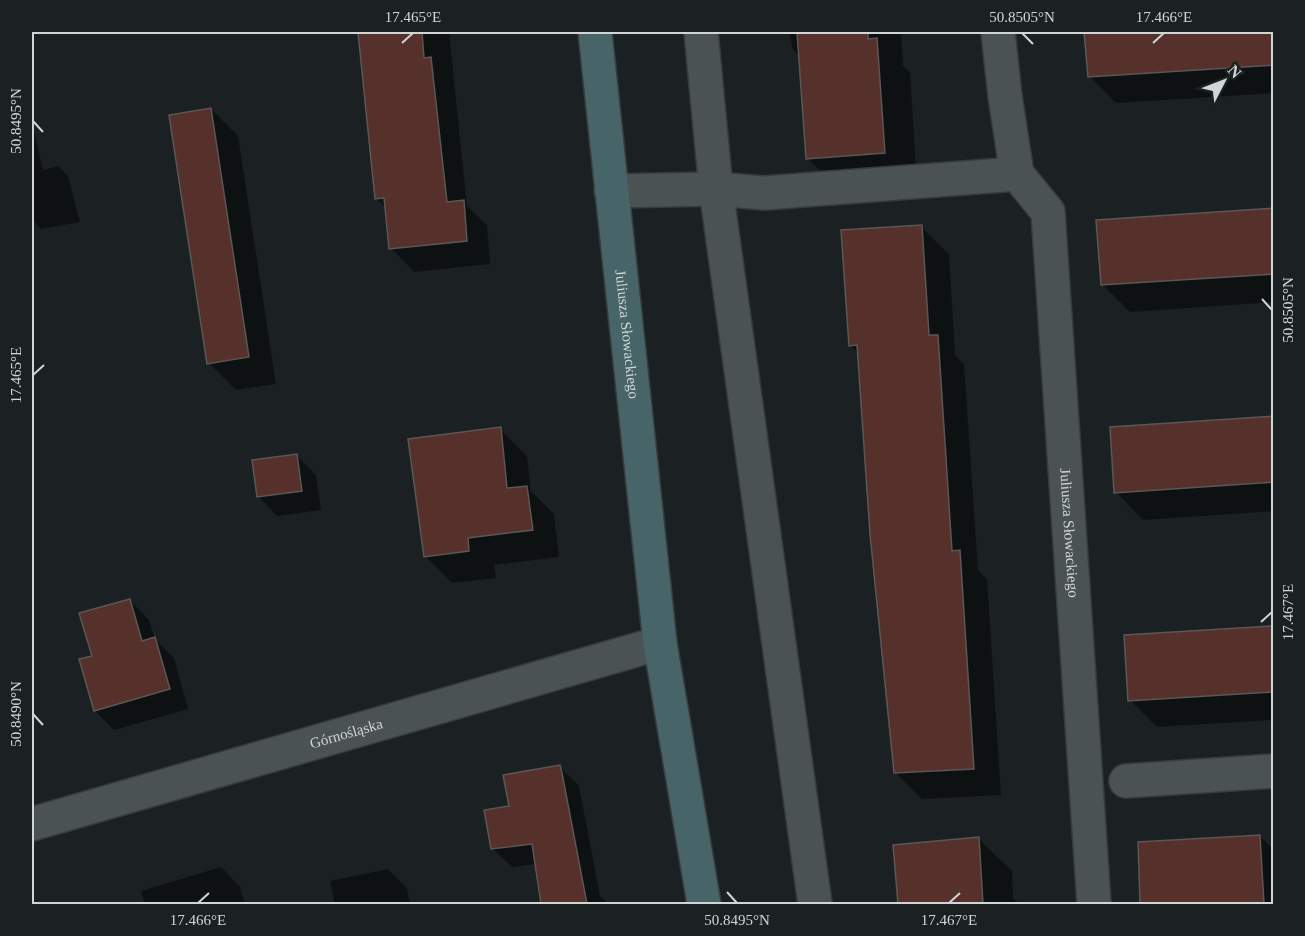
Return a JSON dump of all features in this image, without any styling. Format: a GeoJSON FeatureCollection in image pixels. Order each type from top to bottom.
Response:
{"type":"FeatureCollection","features":[{"type":"Feature","properties":{"kind":"street","name":"Juliusza Słowackiego"},"geometry":{"type":"LineString","coordinates":[[595,32],[660,643],[704,904]]}},
{"type":"Feature","properties":{"kind":"street"},"geometry":{"type":"LineString","coordinates":[[701,32],[716,189],[800,813],[815,904]]}},
{"type":"Feature","properties":{"kind":"street"},"geometry":{"type":"LineString","coordinates":[[611,191],[716,189],[764,193],[1017,174],[998,32]]}},
{"type":"Feature","properties":{"kind":"street","name":"Juliusza Słowackiego"},"geometry":{"type":"LineString","coordinates":[[1017,174],[1048,212],[1094,904]]}},
{"type":"Feature","properties":{"kind":"street","name":"Górnośląska"},"geometry":{"type":"LineString","coordinates":[[32,824],[660,643]]}},
{"type":"Feature","properties":{"kind":"street"},"geometry":{"type":"LineString","coordinates":[[1126,781],[1274,771]]}},
{"type":"Feature","properties":{"kind":"building"},"geometry":{"type":"Polygon","coordinates":[[[358,32],[422,32],[424,58],[431,57],[447,202],[464,200],[467,241],[389,249],[384,198],[375,199],[358,32]]]}},
{"type":"Feature","properties":{"kind":"building"},"geometry":{"type":"Polygon","coordinates":[[[797,32],[868,32],[868,39],[877,38],[885,153],[806,159],[797,32]]]}},
{"type":"Feature","properties":{"kind":"building"},"geometry":{"type":"Polygon","coordinates":[[[1084,32],[1274,32],[1274,65],[1088,77],[1084,32]]]}},
{"type":"Feature","properties":{"kind":"building"},"geometry":{"type":"Polygon","coordinates":[[[211,108],[249,357],[207,364],[169,115],[211,108]]]}},
{"type":"Feature","properties":{"kind":"building"},"geometry":{"type":"Polygon","coordinates":[[[1274,208],[1274,274],[1101,285],[1096,220],[1274,208]]]}},
{"type":"Feature","properties":{"kind":"building"},"geometry":{"type":"Polygon","coordinates":[[[922,225],[929,335],[938,335],[952,551],[960,550],[974,769],[894,773],[870,534],[857,345],[849,346],[841,230],[922,225]]]}},
{"type":"Feature","properties":{"kind":"building"},"geometry":{"type":"Polygon","coordinates":[[[1274,416],[1274,482],[1114,493],[1110,427],[1274,416]]]}},
{"type":"Feature","properties":{"kind":"building"},"geometry":{"type":"Polygon","coordinates":[[[501,427],[507,488],[527,486],[533,530],[468,538],[469,551],[424,557],[408,439],[501,427]]]}},
{"type":"Feature","properties":{"kind":"building"},"geometry":{"type":"Polygon","coordinates":[[[297,454],[302,491],[257,497],[252,460],[297,454]]]}},
{"type":"Feature","properties":{"kind":"building"},"geometry":{"type":"Polygon","coordinates":[[[130,599],[142,641],[155,637],[170,689],[94,711],[79,659],[92,656],[79,613],[130,599]]]}},
{"type":"Feature","properties":{"kind":"building"},"geometry":{"type":"Polygon","coordinates":[[[1274,626],[1274,692],[1128,701],[1124,635],[1274,626]]]}},
{"type":"Feature","properties":{"kind":"building"},"geometry":{"type":"Polygon","coordinates":[[[560,765],[587,904],[541,904],[532,844],[491,849],[484,810],[509,806],[503,775],[560,765]]]}},
{"type":"Feature","properties":{"kind":"building"},"geometry":{"type":"Polygon","coordinates":[[[1260,835],[1264,904],[1140,904],[1138,842],[1260,835]]]}},
{"type":"Feature","properties":{"kind":"building"},"geometry":{"type":"Polygon","coordinates":[[[979,837],[983,904],[898,904],[893,845],[979,837]]]}}]}
